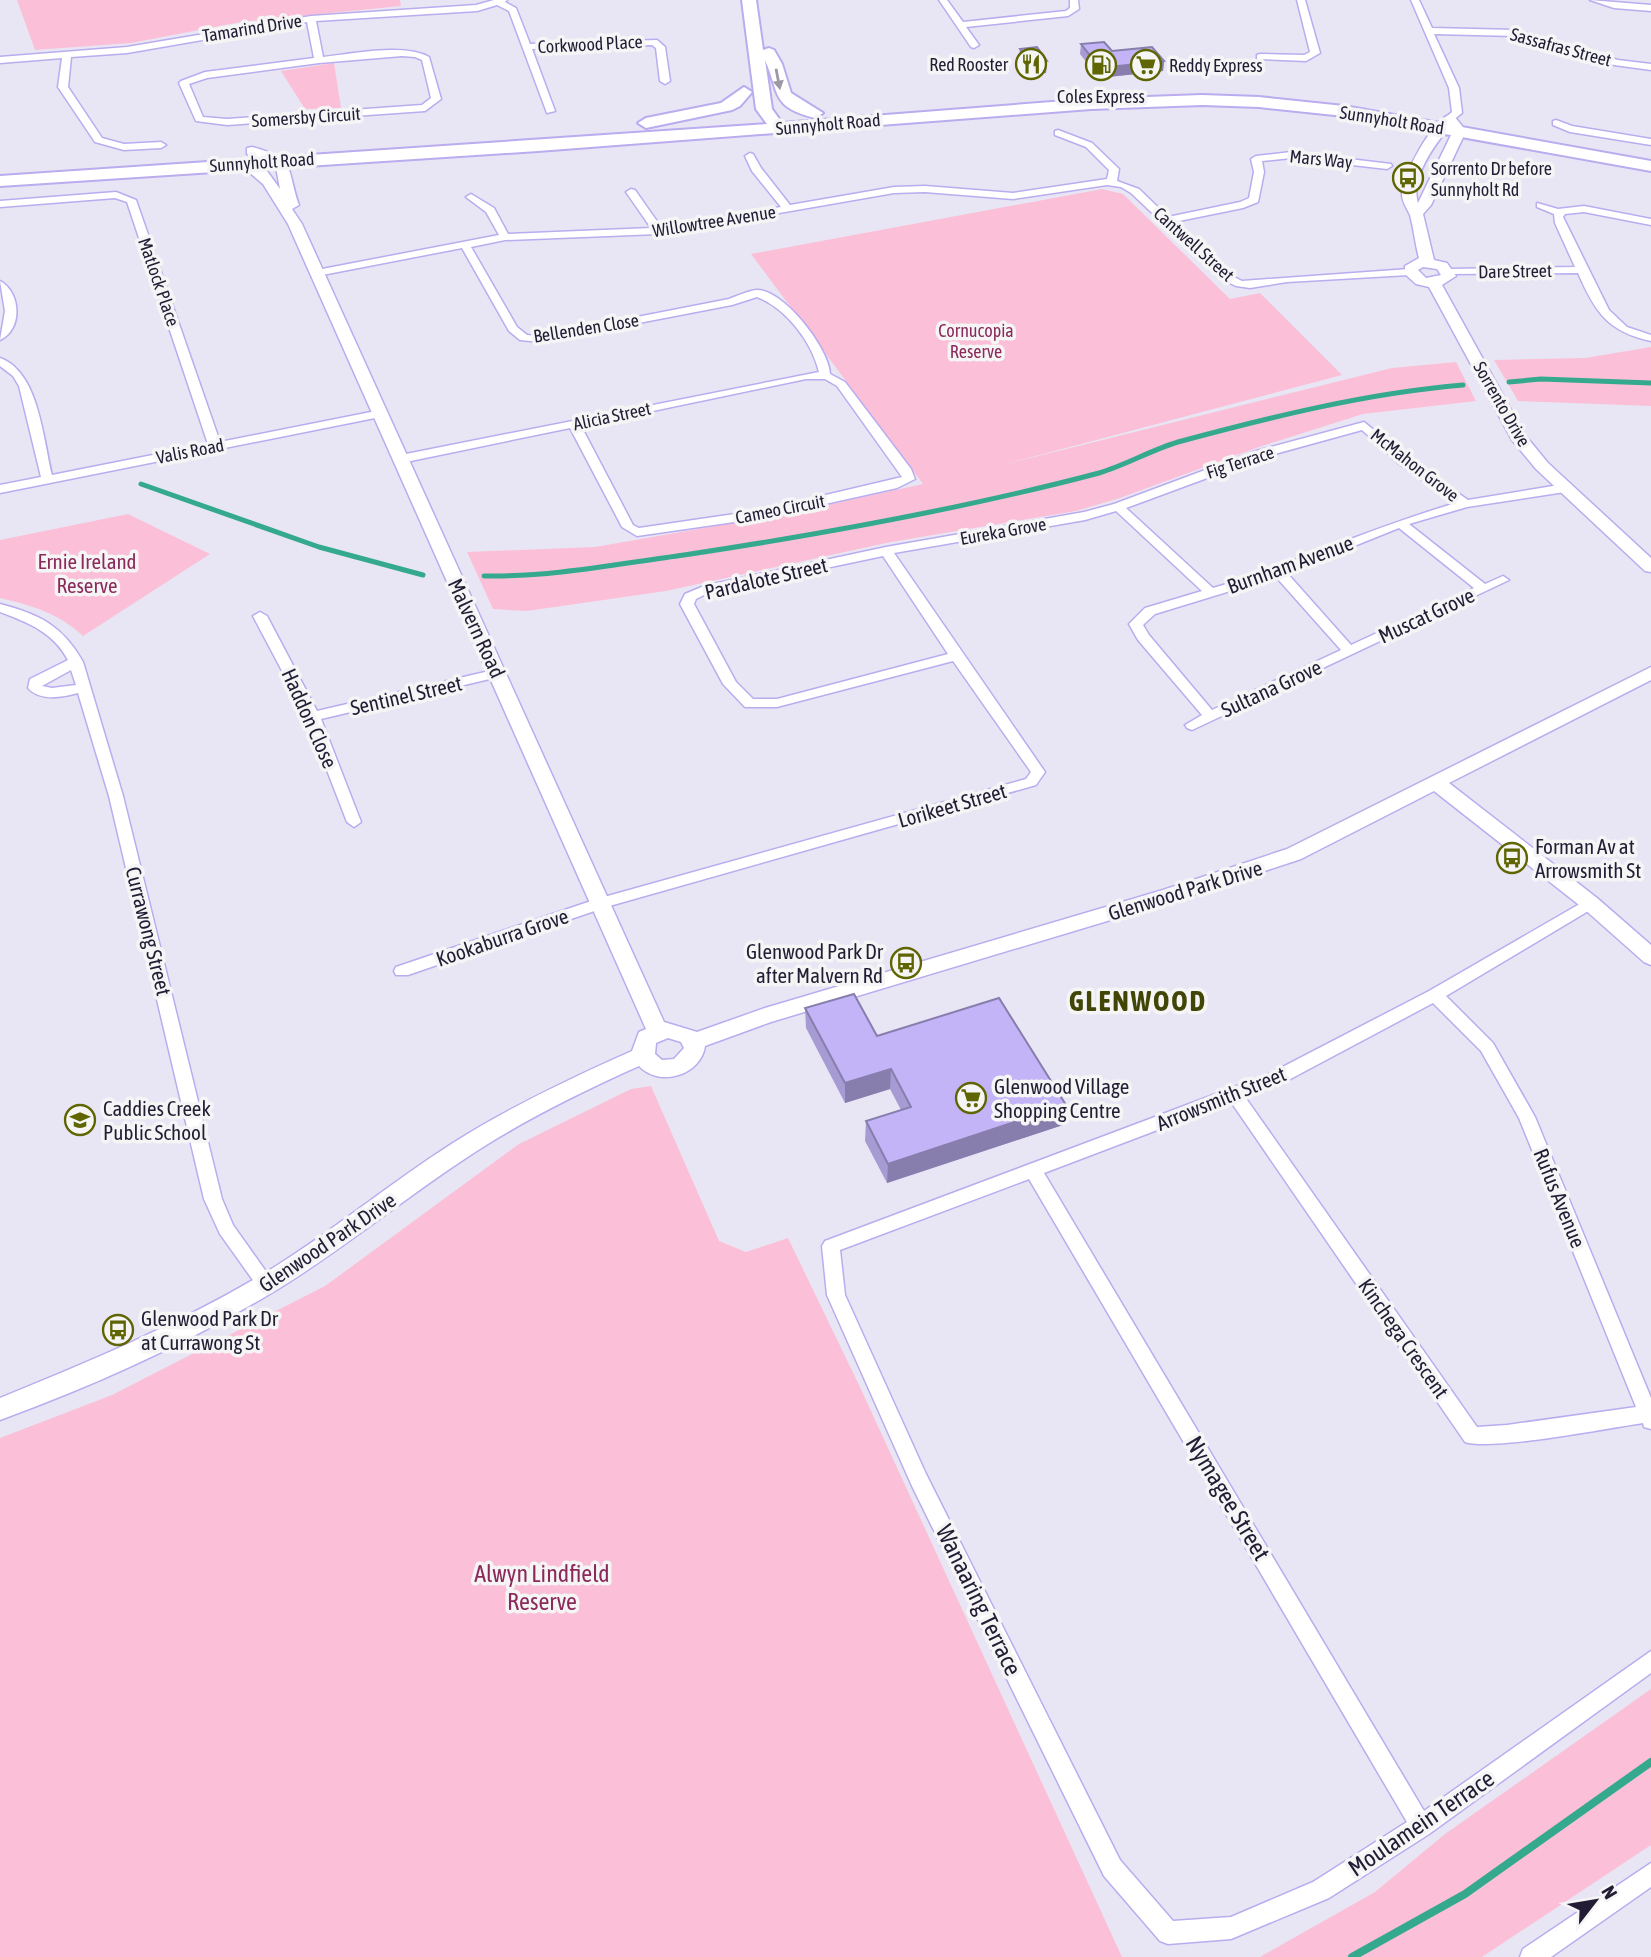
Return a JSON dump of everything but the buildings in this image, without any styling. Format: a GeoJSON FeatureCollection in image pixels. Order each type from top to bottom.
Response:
{"type":"FeatureCollection","features":[{"type":"Feature","properties":{"kind":"main road"},"geometry":{"type":"LineString","coordinates":[[733,0],[744,63],[744,92],[749,119]]}},
{"type":"Feature","properties":{"kind":"main road"},"geometry":{"type":"LineString","coordinates":[[749,0],[760,87],[773,122]]}},
{"type":"Feature","properties":{"kind":"main road"},"geometry":{"type":"LineString","coordinates":[[755,31],[775,64],[780,90],[792,103],[815,113]]}},
{"type":"Feature","properties":{"kind":"main road"},"geometry":{"type":"LineString","coordinates":[[624,127],[714,111],[734,103],[744,92]]}},
{"type":"Feature","properties":{"kind":"main road","name":"Sunnyholt Road"},"geometry":{"type":"LineString","coordinates":[[773,122],[815,113],[1038,97],[1232,92],[1339,100],[1450,126],[1651,166]]}},
{"type":"Feature","properties":{"kind":"main road","name":"Sunnyholt Road"},"geometry":{"type":"LineString","coordinates":[[0,181],[249,157],[624,127],[1192,100],[1289,105],[1651,156]]}},
{"type":"Feature","properties":{"kind":"main road","name":"Sunnyholt Road"},"geometry":{"type":"LineString","coordinates":[[0,169],[249,157],[278,161],[749,119]]}},
{"type":"Feature","properties":{"kind":"street"},"geometry":{"type":"LineString","coordinates":[[405,0],[409,12]]}},
{"type":"Feature","properties":{"kind":"street"},"geometry":{"type":"LineString","coordinates":[[943,0],[974,44]]}},
{"type":"Feature","properties":{"kind":"street"},"geometry":{"type":"LineString","coordinates":[[960,25],[1068,13],[1075,9],[1074,0]]}},
{"type":"Feature","properties":{"kind":"street"},"geometry":{"type":"LineString","coordinates":[[1260,57],[1306,58],[1315,53],[1301,0]]}},
{"type":"Feature","properties":{"kind":"street"},"geometry":{"type":"LineString","coordinates":[[1415,0],[1456,94],[1457,113],[1410,186],[1410,202],[1416,213],[1419,239],[1427,262]]}},
{"type":"Feature","properties":{"kind":"street"},"geometry":{"type":"LineString","coordinates":[[1594,0],[1614,5],[1651,8]]}},
{"type":"Feature","properties":{"kind":"street"},"geometry":{"type":"LineString","coordinates":[[501,1],[513,10],[550,111]]}},
{"type":"Feature","properties":{"kind":"street","name":"Tamarind Drive"},"geometry":{"type":"LineString","coordinates":[[0,60],[127,50],[311,19],[477,8],[501,1]]}},
{"type":"Feature","properties":{"kind":"street"},"geometry":{"type":"LineString","coordinates":[[311,19],[319,60]]}},
{"type":"Feature","properties":{"kind":"street","name":"Sassafras Street"},"geometry":{"type":"LineString","coordinates":[[1429,31],[1516,33],[1617,63],[1651,67]]}},
{"type":"Feature","properties":{"kind":"street","name":"Corkwood Place"},"geometry":{"type":"LineString","coordinates":[[526,47],[654,41],[660,47],[665,81]]}},
{"type":"Feature","properties":{"kind":"street","name":"Somersby Circuit"},"geometry":{"type":"LineString","coordinates":[[417,54],[426,59],[436,99],[431,105],[413,109],[227,122],[199,119],[184,83],[189,79],[319,60],[417,54]]}},
{"type":"Feature","properties":{"kind":"street"},"geometry":{"type":"LineString","coordinates":[[67,55],[63,87],[97,140],[124,147],[161,145]]}},
{"type":"Feature","properties":{"kind":"street"},"geometry":{"type":"LineString","coordinates":[[1556,123],[1570,129],[1651,142]]}},
{"type":"Feature","properties":{"kind":"street"},"geometry":{"type":"LineString","coordinates":[[1416,213],[1424,205],[1450,126]]}},
{"type":"Feature","properties":{"kind":"street"},"geometry":{"type":"LineString","coordinates":[[1058,133],[1090,145],[1114,169],[1111,183]]}},
{"type":"Feature","properties":{"kind":"street","name":"Mars Way"},"geometry":{"type":"LineString","coordinates":[[1167,220],[1243,205],[1254,200],[1259,172],[1256,159],[1295,155],[1387,166]]}},
{"type":"Feature","properties":{"kind":"street"},"geometry":{"type":"LineString","coordinates":[[750,156],[756,169],[788,209]]}},
{"type":"Feature","properties":{"kind":"street","name":"Malvern Road"},"geometry":{"type":"LineString","coordinates":[[249,157],[268,178],[281,207],[295,224],[659,1031]]}},
{"type":"Feature","properties":{"kind":"street","name":"Malvern Road"},"geometry":{"type":"LineString","coordinates":[[278,161],[286,170],[284,186],[293,206],[295,224]]}},
{"type":"Feature","properties":{"kind":"street","name":"Willowtree Avenue"},"geometry":{"type":"LineString","coordinates":[[317,273],[505,237],[658,232],[894,190],[925,189],[1013,196],[1091,183],[1111,183]]}},
{"type":"Feature","properties":{"kind":"street","name":"Cantwell Street"},"geometry":{"type":"LineString","coordinates":[[1111,183],[1135,191],[1226,277],[1240,284],[1409,272]]}},
{"type":"Feature","properties":{"kind":"street"},"geometry":{"type":"LineString","coordinates":[[631,192],[658,232]]}},
{"type":"Feature","properties":{"kind":"street","name":"Matlock Place"},"geometry":{"type":"LineString","coordinates":[[0,204],[116,195],[131,200],[215,446]]}},
{"type":"Feature","properties":{"kind":"street"},"geometry":{"type":"LineString","coordinates":[[471,197],[490,210],[505,237]]}},
{"type":"Feature","properties":{"kind":"street"},"geometry":{"type":"LineString","coordinates":[[1541,205],[1560,212],[1572,208],[1584,209],[1651,222]]}},
{"type":"Feature","properties":{"kind":"street"},"geometry":{"type":"LineString","coordinates":[[1560,212],[1559,220],[1603,311],[1615,324],[1634,336],[1651,338]]}},
{"type":"Feature","properties":{"kind":"street","name":"Bellenden Close"},"geometry":{"type":"LineString","coordinates":[[465,245],[513,329],[524,338],[532,339],[732,302],[757,293],[775,300],[794,319],[823,364],[823,375]]}},
{"type":"Feature","properties":{"kind":"street"},"geometry":{"type":"LineString","coordinates":[[1427,262],[1442,265],[1449,272],[1446,279],[1434,283],[1416,279],[1409,272],[1414,264],[1427,262]]}},
{"type":"Feature","properties":{"kind":"street","name":"Dare Street"},"geometry":{"type":"LineString","coordinates":[[1449,272],[1582,270]]}},
{"type":"Feature","properties":{"kind":"street","name":"Sorrento Drive"},"geometry":{"type":"LineString","coordinates":[[1434,283],[1512,427],[1535,458],[1651,567]]}},
{"type":"Feature","properties":{"kind":"street"},"geometry":{"type":"LineString","coordinates":[[0,284],[4,288],[12,320],[0,337]]}},
{"type":"Feature","properties":{"kind":"street"},"geometry":{"type":"LineString","coordinates":[[0,361],[18,374],[25,386],[47,479]]}},
{"type":"Feature","properties":{"kind":"street","name":"Cameo Circuit"},"geometry":{"type":"LineString","coordinates":[[574,424],[628,527],[637,532],[762,514],[893,485],[909,479],[907,472],[841,384],[823,375]]}},
{"type":"Feature","properties":{"kind":"street","name":"Alicia Street"},"geometry":{"type":"LineString","coordinates":[[401,459],[806,376],[823,375]]}},
{"type":"Feature","properties":{"kind":"street","name":"Valis Road"},"geometry":{"type":"LineString","coordinates":[[0,489],[381,414]]}},
{"type":"Feature","properties":{"kind":"street","name":"McMahon Grove"},"geometry":{"type":"LineString","coordinates":[[1364,426],[1402,460],[1466,505]]}},
{"type":"Feature","properties":{"kind":"street","name":"Fig Terrace"},"geometry":{"type":"LineString","coordinates":[[1118,507],[1260,454],[1364,426]]}},
{"type":"Feature","properties":{"kind":"street","name":"Burnham Avenue"},"geometry":{"type":"LineString","coordinates":[[1210,716],[1143,637],[1136,624],[1150,611],[1279,572],[1400,523],[1466,505],[1565,488]]}},
{"type":"Feature","properties":{"kind":"street"},"geometry":{"type":"LineString","coordinates":[[1118,507],[1210,592]]}},
{"type":"Feature","properties":{"kind":"street","name":"Eureka Grove"},"geometry":{"type":"LineString","coordinates":[[886,551],[1085,516],[1118,507]]}},
{"type":"Feature","properties":{"kind":"street"},"geometry":{"type":"LineString","coordinates":[[1400,523],[1482,588]]}},
{"type":"Feature","properties":{"kind":"street","name":"Lorikeet Street"},"geometry":{"type":"LineString","coordinates":[[603,903],[1031,782],[1038,772],[886,551]]}},
{"type":"Feature","properties":{"kind":"street","name":"Pardalote Street"},"geometry":{"type":"LineString","coordinates":[[886,551],[704,590],[690,597],[687,604],[730,684],[750,704],[777,703],[956,656]]}},
{"type":"Feature","properties":{"kind":"street"},"geometry":{"type":"LineString","coordinates":[[1279,572],[1349,651]]}},
{"type":"Feature","properties":{"kind":"street","name":"Muscat Grove"},"geometry":{"type":"LineString","coordinates":[[1349,651],[1503,580]]}},
{"type":"Feature","properties":{"kind":"street","name":"Currawong Street"},"geometry":{"type":"LineString","coordinates":[[0,608],[51,628],[67,643],[76,662],[116,796],[213,1199],[226,1229],[265,1285]]}},
{"type":"Feature","properties":{"kind":"street","name":"Haddon Close"},"geometry":{"type":"LineString","coordinates":[[260,616],[313,716],[354,822]]}},
{"type":"Feature","properties":{"kind":"street","name":"Sultana Grove"},"geometry":{"type":"LineString","coordinates":[[1192,725],[1349,651]]}},
{"type":"Feature","properties":{"kind":"street"},"geometry":{"type":"LineString","coordinates":[[76,662],[35,682],[35,688],[49,693],[85,687]]}},
{"type":"Feature","properties":{"kind":"street","name":"Sentinel Street"},"geometry":{"type":"LineString","coordinates":[[313,716],[498,673]]}},
{"type":"Feature","properties":{"kind":"street","name":"Glenwood Park Drive"},"geometry":{"type":"LineString","coordinates":[[693,1042],[765,1016],[1273,863],[1437,784],[1651,673]]}},
{"type":"Feature","properties":{"kind":"street"},"geometry":{"type":"LineString","coordinates":[[1437,784],[1590,903],[1651,957]]}},
{"type":"Feature","properties":{"kind":"street","name":"Kookaburra Grove"},"geometry":{"type":"LineString","coordinates":[[402,971],[603,903]]}},
{"type":"Feature","properties":{"kind":"street","name":"Arrowsmith Street"},"geometry":{"type":"LineString","coordinates":[[831,1246],[1275,1079],[1435,995],[1590,903]]}},
{"type":"Feature","properties":{"kind":"street","name":"Rufus Avenue"},"geometry":{"type":"LineString","coordinates":[[1435,995],[1487,1047],[1527,1117],[1649,1418]]}},
{"type":"Feature","properties":{"kind":"street"},"geometry":{"type":"LineString","coordinates":[[675,1029],[689,1036],[695,1048],[689,1061],[674,1069],[658,1068],[643,1055],[643,1044],[659,1031],[675,1029]]}},
{"type":"Feature","properties":{"kind":"street","name":"Glenwood Park Drive"},"geometry":{"type":"LineString","coordinates":[[0,1409],[128,1355],[265,1285],[312,1256],[485,1134],[555,1096],[643,1055]]}},
{"type":"Feature","properties":{"kind":"street","name":"Kinchega Crescent"},"geometry":{"type":"LineString","coordinates":[[1235,1095],[1472,1436],[1649,1418]]}},
{"type":"Feature","properties":{"kind":"street","name":"Nymagee Street"},"geometry":{"type":"LineString","coordinates":[[1034,1171],[1422,1826]]}},
{"type":"Feature","properties":{"kind":"street","name":"Wanaaring Terrace"},"geometry":{"type":"LineString","coordinates":[[831,1246],[836,1295],[919,1480],[1112,1868],[1168,1933]]}},
{"type":"Feature","properties":{"kind":"street","name":"Moulamein Terrace"},"geometry":{"type":"LineString","coordinates":[[1168,1933],[1231,1928],[1321,1890],[1422,1826],[1651,1661]]}},
{"type":"Feature","properties":{"kind":"street"},"geometry":{"type":"LineString","coordinates":[[1531,1957],[1651,1874]]}},
{"type":"Feature","properties":{"kind":"green space"},"geometry":{"type":"Polygon","coordinates":[[[17,0],[400,0],[401,6],[241,22],[131,43],[35,50],[17,0]]]}},
{"type":"Feature","properties":{"kind":"green space"},"geometry":{"type":"Polygon","coordinates":[[[334,63],[341,108],[305,109],[281,71],[334,63]]]}},
{"type":"Feature","properties":{"kind":"green space","name":"Cornucopia Reserve"},"geometry":{"type":"Polygon","coordinates":[[[1102,189],[1123,194],[1230,299],[1260,293],[1342,375],[994,467],[1392,368],[1456,362],[1476,401],[1363,414],[1076,511],[891,542],[666,591],[527,611],[493,609],[467,552],[595,547],[795,512],[923,484],[751,254],[1102,189]]]}},
{"type":"Feature","properties":{"kind":"green space"},"geometry":{"type":"Polygon","coordinates":[[[1651,347],[1651,406],[1518,401],[1494,360],[1585,358],[1651,347]]]}},
{"type":"Feature","properties":{"kind":"green space","name":"Ernie Ireland Reserve"},"geometry":{"type":"Polygon","coordinates":[[[128,514],[210,554],[83,636],[64,621],[44,611],[0,598],[0,540],[128,514]]]}},
{"type":"Feature","properties":{"kind":"green space","name":"Alwyn Lindfield Reserve"},"geometry":{"type":"Polygon","coordinates":[[[651,1086],[719,1241],[746,1252],[788,1238],[859,1385],[1122,1957],[0,1957],[0,1438],[112,1395],[325,1286],[519,1144],[631,1089],[651,1086]]]}},
{"type":"Feature","properties":{"kind":"green space"},"geometry":{"type":"Polygon","coordinates":[[[1651,1689],[1651,1845],[1482,1957],[1260,1957],[1375,1892],[1445,1834],[1651,1689]]]}},
{"type":"Feature","properties":{"kind":"waterway"},"geometry":{"type":"LineString","coordinates":[[1509,382],[1541,379],[1651,383]]}},
{"type":"Feature","properties":{"kind":"waterway"},"geometry":{"type":"LineString","coordinates":[[484,576],[609,566],[893,520],[1099,473],[1178,442],[1284,415],[1355,400],[1463,385]]}},
{"type":"Feature","properties":{"kind":"waterway"},"geometry":{"type":"LineString","coordinates":[[141,484],[319,547],[423,575]]}},
{"type":"Feature","properties":{"kind":"waterway"},"geometry":{"type":"LineString","coordinates":[[1352,1957],[1465,1894],[1651,1762]]}},
{"type":"Feature","properties":{"kind":"place","name":"Red Rooster"},"geometry":{"type":"Point","coordinates":[1031,64]}},
{"type":"Feature","properties":{"kind":"place","name":"Coles Express"},"geometry":{"type":"Point","coordinates":[1101,65]}},
{"type":"Feature","properties":{"kind":"place","name":"Reddy Express"},"geometry":{"type":"Point","coordinates":[1146,65]}},
{"type":"Feature","properties":{"kind":"place","name":"Sorrento Dr before Sunnyholt Rd"},"geometry":{"type":"Point","coordinates":[1408,178]}},
{"type":"Feature","properties":{"kind":"place","name":"Forman Av at Arrowsmith St"},"geometry":{"type":"Point","coordinates":[1512,858]}},
{"type":"Feature","properties":{"kind":"place","name":"Glenwood Park Dr after Malvern Rd"},"geometry":{"type":"Point","coordinates":[906,963]}},
{"type":"Feature","properties":{"kind":"place","name":"Glenwood Village Shopping Centre"},"geometry":{"type":"Point","coordinates":[971,1098]}},
{"type":"Feature","properties":{"kind":"place","name":"Caddies Creek Public School"},"geometry":{"type":"Point","coordinates":[80,1120]}},
{"type":"Feature","properties":{"kind":"place","name":"Glenwood Park Dr at Currawong St"},"geometry":{"type":"Point","coordinates":[118,1330]}},
{"type":"Feature","properties":{"kind":"district","name":"GLENWOOD"},"geometry":{"type":"Point","coordinates":[1138,1001]}}]}
